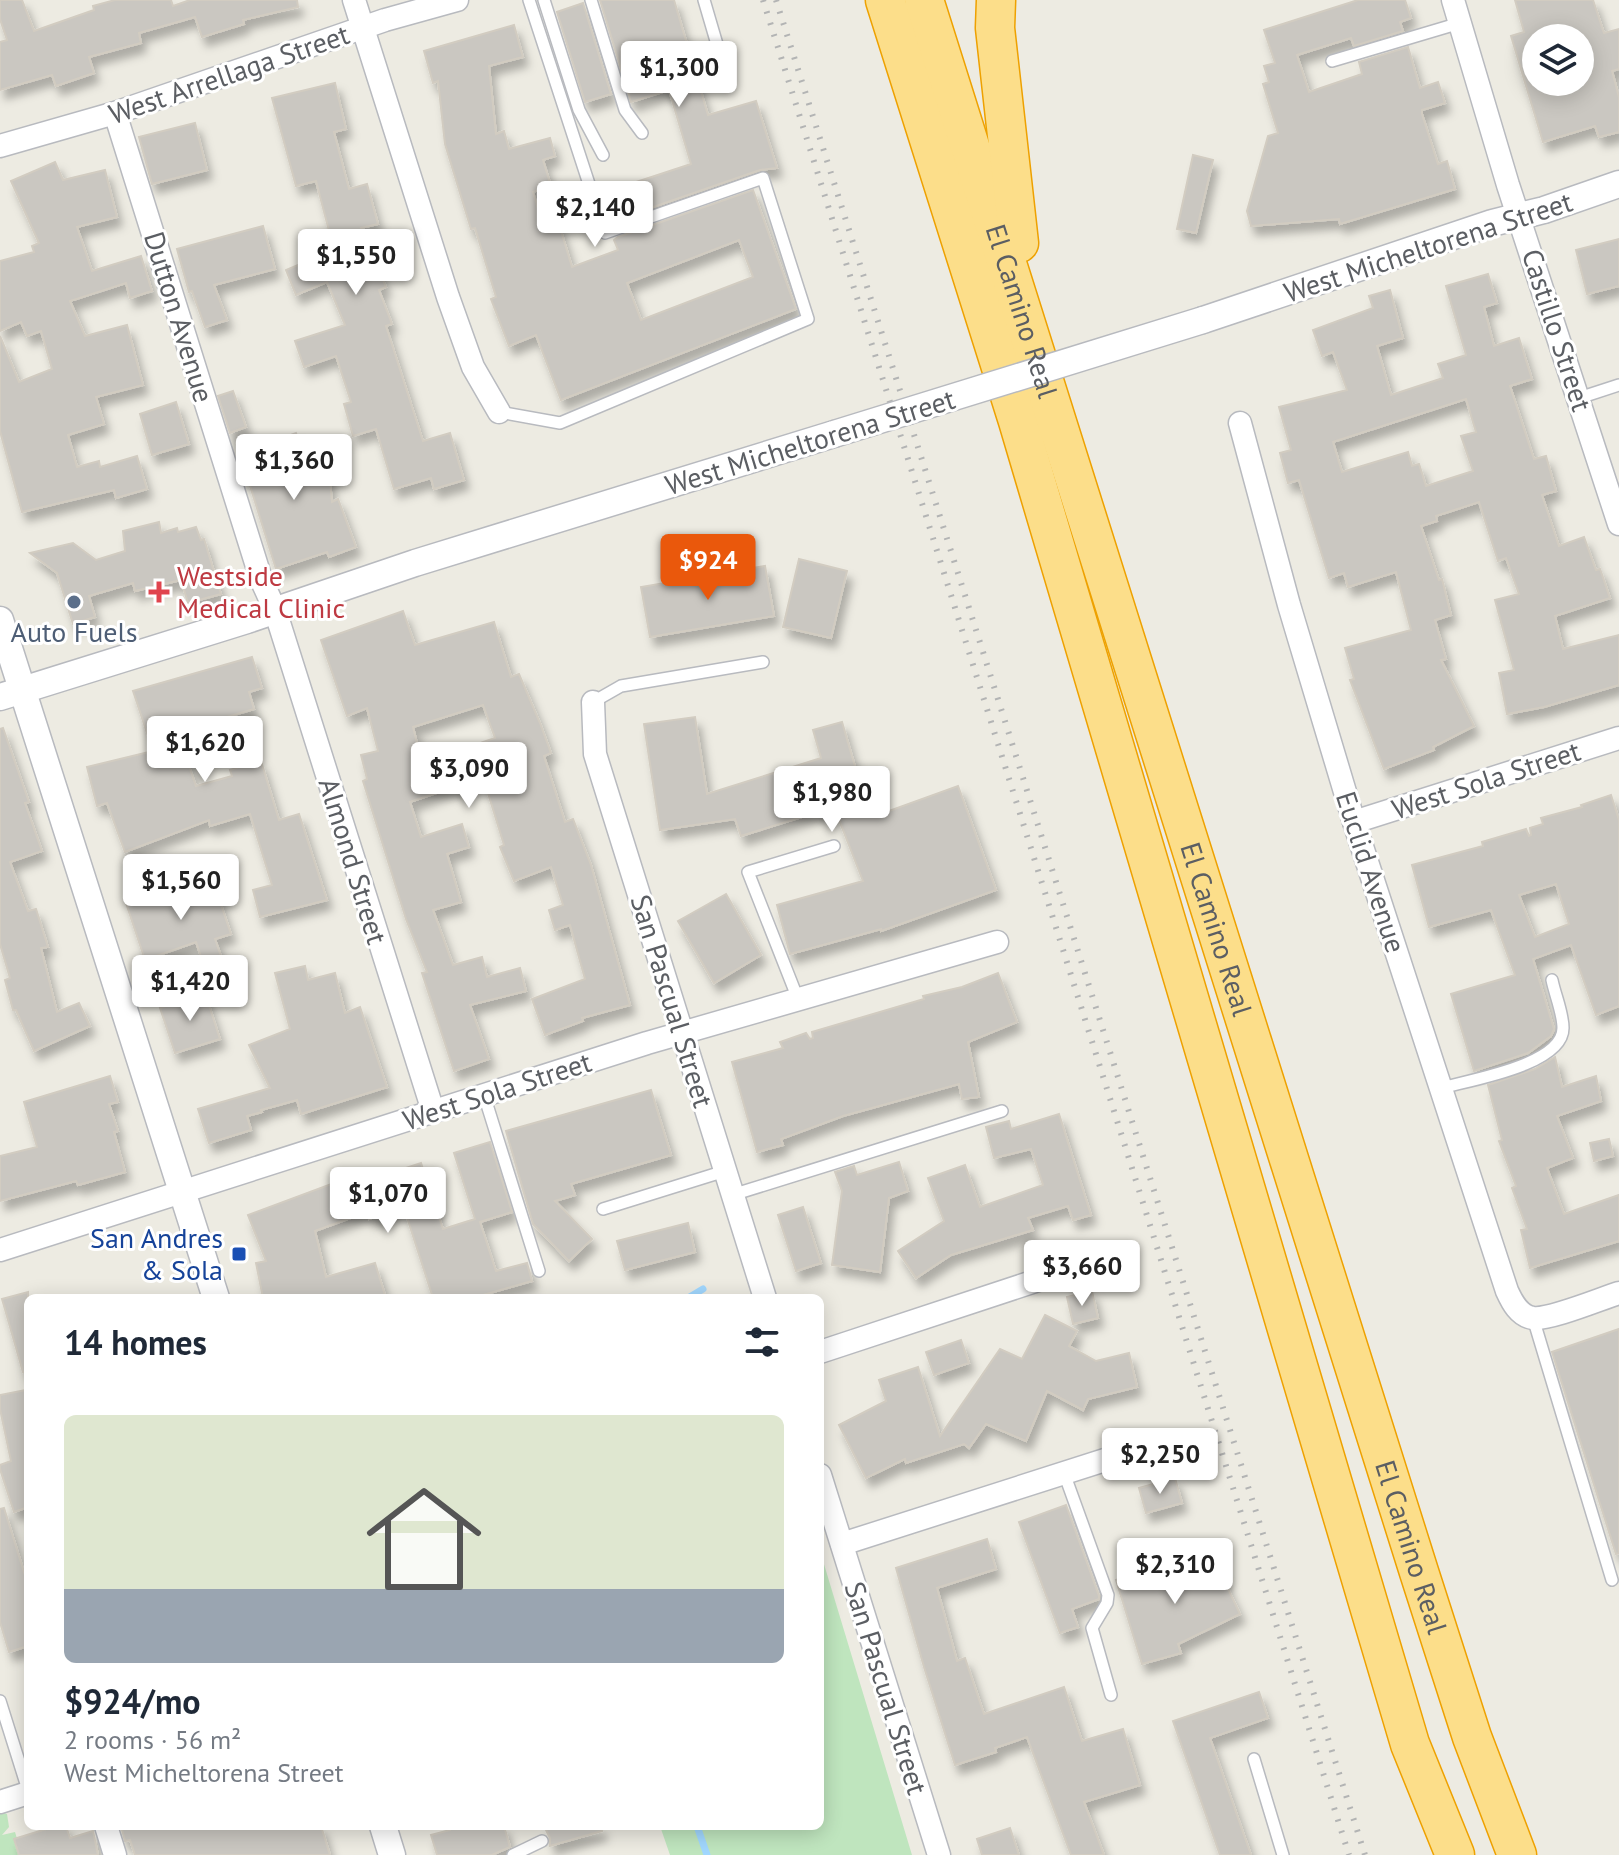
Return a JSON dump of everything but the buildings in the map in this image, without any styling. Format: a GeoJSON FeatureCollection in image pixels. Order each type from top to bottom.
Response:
{"type":"FeatureCollection","features":[{"type":"Feature","properties":{"kind":"highway","name":"El Camino Real"},"geometry":{"type":"LineString","coordinates":[[885,0],[1022,437],[1410,1744],[1455,1855]]}},
{"type":"Feature","properties":{"kind":"highway","name":"El Camino Real"},"geometry":{"type":"LineString","coordinates":[[924,0],[1419,1572],[1472,1737],[1517,1855]]}},
{"type":"Feature","properties":{"kind":"highway"},"geometry":{"type":"LineString","coordinates":[[996,0],[995,28],[1028,325]]}},
{"type":"Feature","properties":{"kind":"highway"},"geometry":{"type":"LineString","coordinates":[[1410,1744],[1437,1855]]}},
{"type":"Feature","properties":{"kind":"street"},"geometry":{"type":"LineString","coordinates":[[354,0],[453,311],[473,367],[499,412]]}},
{"type":"Feature","properties":{"kind":"street","name":"West Arrellaga Street"},"geometry":{"type":"LineString","coordinates":[[0,146],[115,113],[457,0]]}},
{"type":"Feature","properties":{"kind":"street","name":"Castillo Street"},"geometry":{"type":"LineString","coordinates":[[1453,0],[1619,524]]}},
{"type":"Feature","properties":{"kind":"street","name":"Dutton Avenue"},"geometry":{"type":"LineString","coordinates":[[115,113],[261,579],[275,610]]}},
{"type":"Feature","properties":{"kind":"street","name":"West Micheltorena Street"},"geometry":{"type":"LineString","coordinates":[[11,694],[445,554],[1203,320],[1619,184]]}},
{"type":"Feature","properties":{"kind":"street","name":"Euclid Avenue"},"geometry":{"type":"LineString","coordinates":[[1240,423],[1289,605],[1354,822],[1507,1291],[1527,1315]]}},
{"type":"Feature","properties":{"kind":"street","name":"Almond Street"},"geometry":{"type":"LineString","coordinates":[[275,610],[433,1111]]}},
{"type":"Feature","properties":{"kind":"street"},"geometry":{"type":"LineString","coordinates":[[0,620],[11,694],[215,1294]]}},
{"type":"Feature","properties":{"kind":"street","name":"San Pascual Street"},"geometry":{"type":"LineString","coordinates":[[593,702],[595,754],[764,1294]]}},
{"type":"Feature","properties":{"kind":"street","name":"West Sola Street"},"geometry":{"type":"LineString","coordinates":[[1354,822],[1619,738]]}},
{"type":"Feature","properties":{"kind":"street","name":"West Sola Street"},"geometry":{"type":"LineString","coordinates":[[0,1250],[681,1032],[997,942]]}},
{"type":"Feature","properties":{"kind":"street"},"geometry":{"type":"LineString","coordinates":[[824,1351],[1096,1261]]}},
{"type":"Feature","properties":{"kind":"street"},"geometry":{"type":"LineString","coordinates":[[1527,1315],[1549,1316],[1619,1293]]}},
{"type":"Feature","properties":{"kind":"street"},"geometry":{"type":"LineString","coordinates":[[842,1544],[1155,1444]]}},
{"type":"Feature","properties":{"kind":"street","name":"San Pascual Street"},"geometry":{"type":"LineString","coordinates":[[824,1488],[939,1855]]}},
{"type":"Feature","properties":{"kind":"street"},"geometry":{"type":"LineString","coordinates":[[0,1802],[24,1793]]}},
{"type":"Feature","properties":{"kind":"street"},"geometry":{"type":"LineString","coordinates":[[107,1830],[115,1855]]}},
{"type":"Feature","properties":{"kind":"street"},"geometry":{"type":"LineString","coordinates":[[384,1830],[392,1855]]}},
{"type":"Feature","properties":{"kind":"lane"},"geometry":{"type":"LineString","coordinates":[[499,412],[560,423],[808,319],[763,178],[605,233],[529,0]]}},
{"type":"Feature","properties":{"kind":"lane"},"geometry":{"type":"LineString","coordinates":[[544,0],[579,110],[603,155]]}},
{"type":"Feature","properties":{"kind":"lane"},"geometry":{"type":"LineString","coordinates":[[591,0],[625,110],[642,133]]}},
{"type":"Feature","properties":{"kind":"lane"},"geometry":{"type":"LineString","coordinates":[[704,0],[721,58]]}},
{"type":"Feature","properties":{"kind":"lane"},"geometry":{"type":"LineString","coordinates":[[1332,61],[1460,23]]}},
{"type":"Feature","properties":{"kind":"lane"},"geometry":{"type":"LineString","coordinates":[[1579,398],[1619,385]]}},
{"type":"Feature","properties":{"kind":"lane"},"geometry":{"type":"LineString","coordinates":[[593,702],[621,686],[763,662]]}},
{"type":"Feature","properties":{"kind":"lane"},"geometry":{"type":"LineString","coordinates":[[798,999],[748,872],[834,846]]}},
{"type":"Feature","properties":{"kind":"lane"},"geometry":{"type":"LineString","coordinates":[[1441,1088],[1538,1060],[1553,1051],[1560,1041],[1563,1028],[1552,980]]}},
{"type":"Feature","properties":{"kind":"lane"},"geometry":{"type":"LineString","coordinates":[[484,1095],[539,1271]]}},
{"type":"Feature","properties":{"kind":"lane"},"geometry":{"type":"LineString","coordinates":[[732,1195],[1002,1111]]}},
{"type":"Feature","properties":{"kind":"lane"},"geometry":{"type":"LineString","coordinates":[[603,1209],[725,1171]]}},
{"type":"Feature","properties":{"kind":"lane"},"geometry":{"type":"LineString","coordinates":[[1527,1315],[1612,1580]]}},
{"type":"Feature","properties":{"kind":"lane"},"geometry":{"type":"LineString","coordinates":[[1064,1473],[1108,1595],[1107,1603],[1092,1628],[1111,1695]]}},
{"type":"Feature","properties":{"kind":"lane"},"geometry":{"type":"LineString","coordinates":[[0,1701],[24,1779]]}},
{"type":"Feature","properties":{"kind":"lane"},"geometry":{"type":"LineString","coordinates":[[1254,1759],[1283,1855]]}},
{"type":"Feature","properties":{"kind":"lane"},"geometry":{"type":"LineString","coordinates":[[513,1855],[542,1841]]}},
{"type":"Feature","properties":{"kind":"green space"},"geometry":{"type":"Polygon","coordinates":[[[824,1564],[912,1855],[670,1855],[661,1830],[824,1830],[824,1564]]]}},
{"type":"Feature","properties":{"kind":"green space"},"geometry":{"type":"Polygon","coordinates":[[[0,1812],[7,1814],[9,1827],[2,1835],[15,1832],[22,1855],[0,1855],[0,1812]]]}},
{"type":"Feature","properties":{"kind":"waterway"},"geometry":{"type":"LineString","coordinates":[[695,1294],[703,1289]]}},
{"type":"Feature","properties":{"kind":"waterway"},"geometry":{"type":"LineString","coordinates":[[698,1830],[707,1855]]}},
{"type":"Feature","properties":{"kind":"railway"},"geometry":{"type":"LineString","coordinates":[[763,0],[1349,1855]]}},
{"type":"Feature","properties":{"kind":"railway"},"geometry":{"type":"LineString","coordinates":[[776,0],[1365,1855]]}},
{"type":"Feature","properties":{"kind":"place","name":"Westside Medical Clinic"},"geometry":{"type":"Point","coordinates":[159,592]}},
{"type":"Feature","properties":{"kind":"place","name":"Auto Fuels"},"geometry":{"type":"Point","coordinates":[74,602]}},
{"type":"Feature","properties":{"kind":"place","name":"San Andres & Sola"},"geometry":{"type":"Point","coordinates":[239,1254]}}]}
